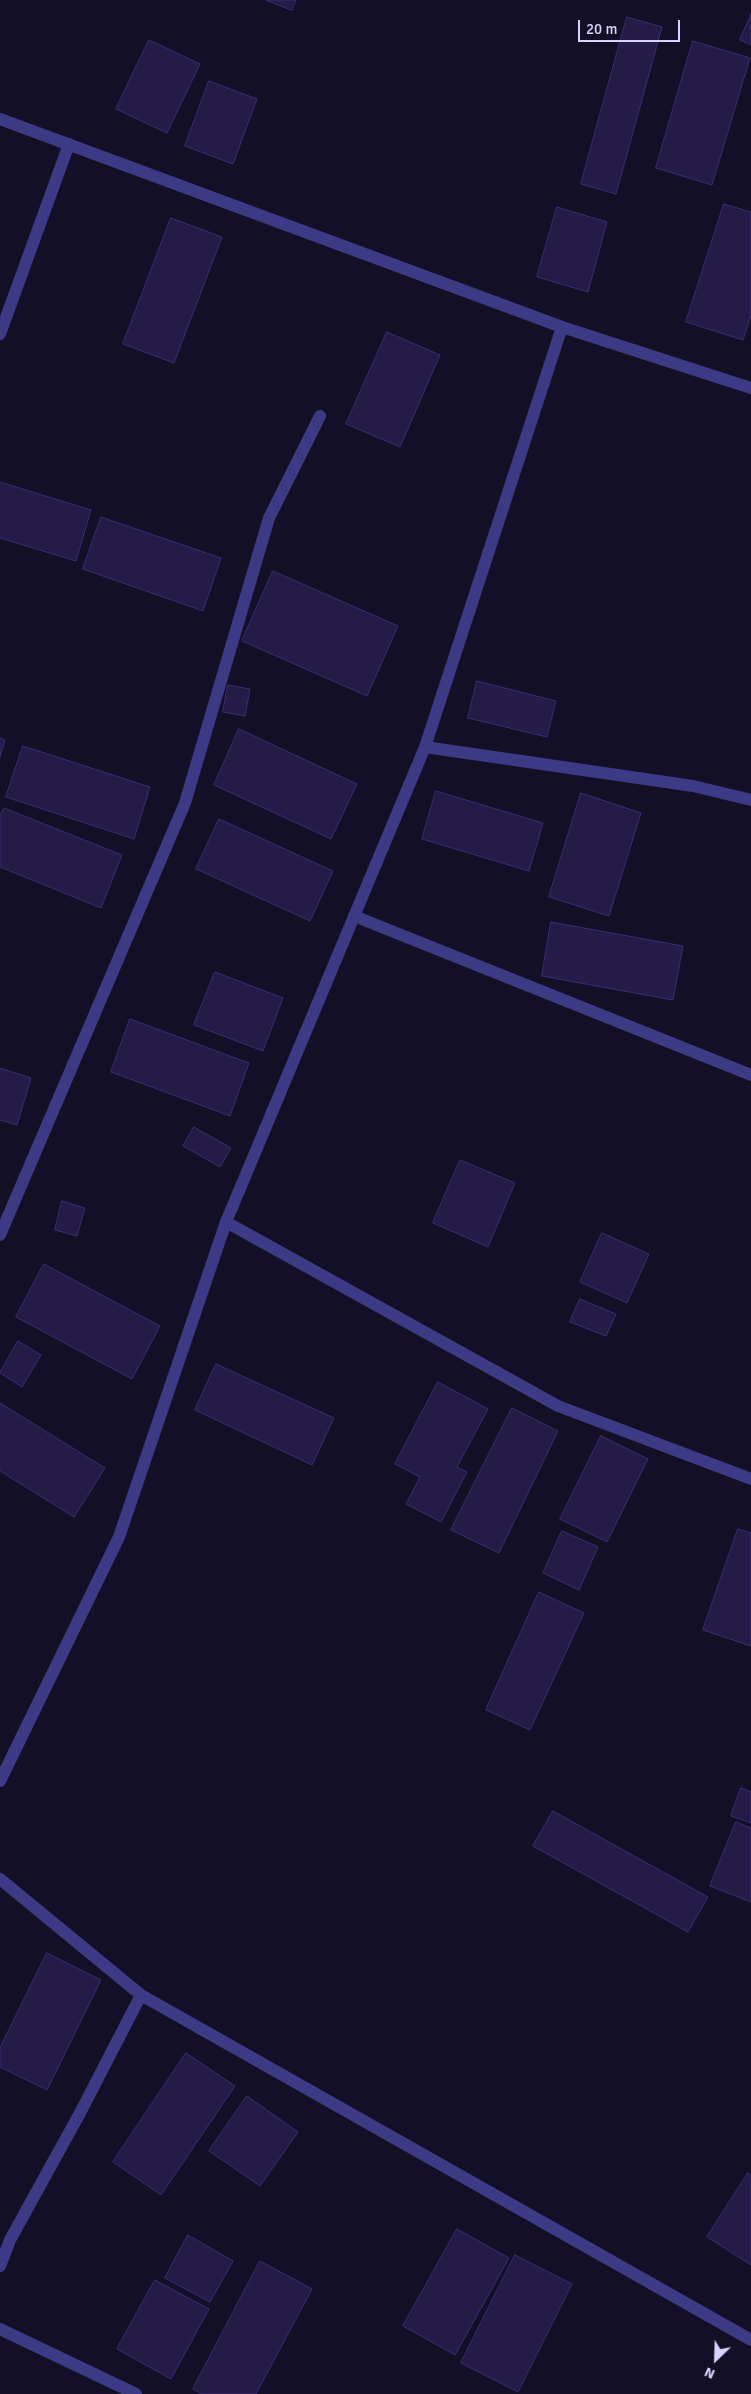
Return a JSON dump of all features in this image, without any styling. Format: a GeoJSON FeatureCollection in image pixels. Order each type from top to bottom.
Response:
{"type":"FeatureCollection","features":[{"type":"Feature","properties":{"kind":"street"},"geometry":{"type":"LineString","coordinates":[[0,119],[562,327],[751,388]]}},
{"type":"Feature","properties":{"kind":"street"},"geometry":{"type":"LineString","coordinates":[[0,334],[69,144]]}},
{"type":"Feature","properties":{"kind":"street"},"geometry":{"type":"LineString","coordinates":[[0,1781],[119,1537],[226,1222],[425,747],[562,327]]}},
{"type":"Feature","properties":{"kind":"street"},"geometry":{"type":"LineString","coordinates":[[0,1236],[185,804],[269,518],[320,416]]}},
{"type":"Feature","properties":{"kind":"street"},"geometry":{"type":"LineString","coordinates":[[425,747],[692,786],[751,800]]}},
{"type":"Feature","properties":{"kind":"street"},"geometry":{"type":"LineString","coordinates":[[354,916],[751,1075]]}},
{"type":"Feature","properties":{"kind":"street"},"geometry":{"type":"LineString","coordinates":[[226,1222],[558,1406],[751,1479]]}},
{"type":"Feature","properties":{"kind":"street"},"geometry":{"type":"LineString","coordinates":[[0,1879],[141,1995],[751,2340]]}},
{"type":"Feature","properties":{"kind":"street"},"geometry":{"type":"LineString","coordinates":[[0,2266],[10,2240],[80,2113],[141,1995]]}},
{"type":"Feature","properties":{"kind":"street"},"geometry":{"type":"LineString","coordinates":[[0,2328],[136,2394]]}},
{"type":"Feature","properties":{"kind":"building"},"geometry":{"type":"Polygon","coordinates":[[[266,0],[296,0],[292,10],[266,0]]]}},
{"type":"Feature","properties":{"kind":"building"},"geometry":{"type":"Polygon","coordinates":[[[751,14],[751,45],[740,40],[751,14]]]}},
{"type":"Feature","properties":{"kind":"building"},"geometry":{"type":"Polygon","coordinates":[[[627,17],[662,27],[616,194],[581,184],[627,17]]]}},
{"type":"Feature","properties":{"kind":"building"},"geometry":{"type":"Polygon","coordinates":[[[149,40],[200,64],[167,133],[116,109],[149,40]]]}},
{"type":"Feature","properties":{"kind":"building"},"geometry":{"type":"Polygon","coordinates":[[[693,41],[750,58],[712,185],[656,168],[693,41]]]}},
{"type":"Feature","properties":{"kind":"building"},"geometry":{"type":"Polygon","coordinates":[[[209,81],[257,99],[233,164],[185,146],[209,81]]]}},
{"type":"Feature","properties":{"kind":"building"},"geometry":{"type":"Polygon","coordinates":[[[724,204],[751,212],[751,316],[743,340],[686,322],[724,204]]]}},
{"type":"Feature","properties":{"kind":"building"},"geometry":{"type":"Polygon","coordinates":[[[557,207],[607,222],[588,292],[537,277],[557,207]]]}},
{"type":"Feature","properties":{"kind":"building"},"geometry":{"type":"Polygon","coordinates":[[[171,218],[222,237],[174,363],[123,344],[171,218]]]}},
{"type":"Feature","properties":{"kind":"building"},"geometry":{"type":"Polygon","coordinates":[[[387,332],[440,355],[400,447],[346,424],[387,332]]]}},
{"type":"Feature","properties":{"kind":"building"},"geometry":{"type":"Polygon","coordinates":[[[0,482],[91,510],[76,561],[0,538],[0,482]]]}},
{"type":"Feature","properties":{"kind":"building"},"geometry":{"type":"Polygon","coordinates":[[[101,517],[221,558],[203,611],[83,569],[101,517]]]}},
{"type":"Feature","properties":{"kind":"building"},"geometry":{"type":"Polygon","coordinates":[[[273,571],[398,626],[367,696],[242,641],[273,571]]]}},
{"type":"Feature","properties":{"kind":"building"},"geometry":{"type":"Polygon","coordinates":[[[477,681],[556,701],[547,737],[468,718],[477,681]]]}},
{"type":"Feature","properties":{"kind":"building"},"geometry":{"type":"Polygon","coordinates":[[[228,685],[250,689],[245,716],[223,712],[228,685]]]}},
{"type":"Feature","properties":{"kind":"building"},"geometry":{"type":"Polygon","coordinates":[[[239,729],[357,784],[331,839],[214,785],[239,729]]]}},
{"type":"Feature","properties":{"kind":"building"},"geometry":{"type":"Polygon","coordinates":[[[0,738],[5,740],[0,757],[0,738]]]}},
{"type":"Feature","properties":{"kind":"building"},"geometry":{"type":"Polygon","coordinates":[[[23,746],[150,787],[134,839],[6,797],[23,746]]]}},
{"type":"Feature","properties":{"kind":"building"},"geometry":{"type":"Polygon","coordinates":[[[436,791],[543,823],[529,871],[422,839],[436,791]]]}},
{"type":"Feature","properties":{"kind":"building"},"geometry":{"type":"Polygon","coordinates":[[[581,793],[641,813],[609,916],[549,897],[581,793]]]}},
{"type":"Feature","properties":{"kind":"building"},"geometry":{"type":"Polygon","coordinates":[[[4,808],[122,855],[101,908],[0,867],[0,816],[4,808]]]}},
{"type":"Feature","properties":{"kind":"building"},"geometry":{"type":"Polygon","coordinates":[[[219,819],[333,871],[310,921],[196,869],[219,819]]]}},
{"type":"Feature","properties":{"kind":"building"},"geometry":{"type":"Polygon","coordinates":[[[551,922],[683,946],[673,1000],[542,976],[551,922]]]}},
{"type":"Feature","properties":{"kind":"building"},"geometry":{"type":"Polygon","coordinates":[[[215,972],[283,998],[263,1051],[194,1025],[215,972]]]}},
{"type":"Feature","properties":{"kind":"building"},"geometry":{"type":"Polygon","coordinates":[[[130,1019],[249,1063],[230,1116],[111,1072],[130,1019]]]}},
{"type":"Feature","properties":{"kind":"building"},"geometry":{"type":"Polygon","coordinates":[[[0,1068],[31,1078],[17,1125],[0,1120],[0,1068]]]}},
{"type":"Feature","properties":{"kind":"building"},"geometry":{"type":"Polygon","coordinates":[[[194,1127],[231,1148],[220,1167],[183,1146],[194,1127]]]}},
{"type":"Feature","properties":{"kind":"building"},"geometry":{"type":"Polygon","coordinates":[[[460,1160],[515,1183],[488,1247],[433,1223],[460,1160]]]}},
{"type":"Feature","properties":{"kind":"building"},"geometry":{"type":"Polygon","coordinates":[[[62,1201],[85,1208],[77,1236],[55,1230],[62,1201]]]}},
{"type":"Feature","properties":{"kind":"building"},"geometry":{"type":"Polygon","coordinates":[[[602,1233],[649,1254],[627,1303],[580,1282],[602,1233]]]}},
{"type":"Feature","properties":{"kind":"building"},"geometry":{"type":"Polygon","coordinates":[[[44,1264],[160,1326],[132,1379],[16,1317],[44,1264]]]}},
{"type":"Feature","properties":{"kind":"building"},"geometry":{"type":"Polygon","coordinates":[[[580,1299],[616,1314],[606,1336],[570,1322],[580,1299]]]}},
{"type":"Feature","properties":{"kind":"building"},"geometry":{"type":"Polygon","coordinates":[[[18,1341],[41,1355],[22,1387],[0,1373],[18,1341]]]}},
{"type":"Feature","properties":{"kind":"building"},"geometry":{"type":"Polygon","coordinates":[[[216,1364],[334,1418],[312,1465],[195,1410],[216,1364]]]}},
{"type":"Feature","properties":{"kind":"building"},"geometry":{"type":"Polygon","coordinates":[[[438,1382],[488,1409],[457,1467],[467,1472],[441,1522],[406,1504],[420,1477],[395,1464],[438,1382]]]}},
{"type":"Feature","properties":{"kind":"building"},"geometry":{"type":"Polygon","coordinates":[[[0,1403],[105,1468],[74,1517],[0,1471],[0,1403]]]}},
{"type":"Feature","properties":{"kind":"building"},"geometry":{"type":"Polygon","coordinates":[[[512,1408],[558,1431],[499,1553],[451,1530],[512,1408]]]}},
{"type":"Feature","properties":{"kind":"building"},"geometry":{"type":"Polygon","coordinates":[[[601,1436],[648,1459],[607,1542],[560,1519],[601,1436]]]}},
{"type":"Feature","properties":{"kind":"building"},"geometry":{"type":"Polygon","coordinates":[[[738,1529],[751,1533],[751,1646],[703,1630],[738,1529]]]}},
{"type":"Feature","properties":{"kind":"building"},"geometry":{"type":"Polygon","coordinates":[[[562,1531],[598,1547],[579,1590],[543,1573],[562,1531]]]}},
{"type":"Feature","properties":{"kind":"building"},"geometry":{"type":"Polygon","coordinates":[[[539,1592],[584,1613],[530,1730],[486,1710],[539,1592]]]}},
{"type":"Feature","properties":{"kind":"building"},"geometry":{"type":"Polygon","coordinates":[[[741,1788],[751,1792],[751,1823],[731,1816],[741,1788]]]}},
{"type":"Feature","properties":{"kind":"building"},"geometry":{"type":"Polygon","coordinates":[[[553,1811],[708,1897],[688,1932],[533,1846],[553,1811]]]}},
{"type":"Feature","properties":{"kind":"building"},"geometry":{"type":"Polygon","coordinates":[[[736,1822],[751,1828],[751,1902],[710,1886],[736,1822]]]}},
{"type":"Feature","properties":{"kind":"building"},"geometry":{"type":"Polygon","coordinates":[[[47,1953],[101,1980],[47,2090],[0,2067],[0,2048],[47,1953]]]}},
{"type":"Feature","properties":{"kind":"building"},"geometry":{"type":"Polygon","coordinates":[[[186,2053],[235,2086],[161,2195],[113,2162],[186,2053]]]}},
{"type":"Feature","properties":{"kind":"building"},"geometry":{"type":"Polygon","coordinates":[[[247,2096],[298,2132],[260,2186],[209,2151],[247,2096]]]}},
{"type":"Feature","properties":{"kind":"building"},"geometry":{"type":"Polygon","coordinates":[[[748,2173],[751,2175],[751,2265],[707,2237],[748,2173]]]}},
{"type":"Feature","properties":{"kind":"building"},"geometry":{"type":"Polygon","coordinates":[[[457,2229],[509,2258],[455,2355],[403,2326],[457,2229]]]}},
{"type":"Feature","properties":{"kind":"building"},"geometry":{"type":"Polygon","coordinates":[[[188,2235],[233,2261],[210,2302],[165,2278],[188,2235]]]}},
{"type":"Feature","properties":{"kind":"building"},"geometry":{"type":"Polygon","coordinates":[[[515,2255],[572,2284],[518,2392],[461,2363],[515,2255]]]}},
{"type":"Feature","properties":{"kind":"building"},"geometry":{"type":"Polygon","coordinates":[[[260,2261],[312,2289],[256,2394],[202,2394],[193,2389],[260,2261]]]}},
{"type":"Feature","properties":{"kind":"building"},"geometry":{"type":"Polygon","coordinates":[[[155,2280],[209,2309],[171,2379],[117,2349],[155,2280]]]}}]}
